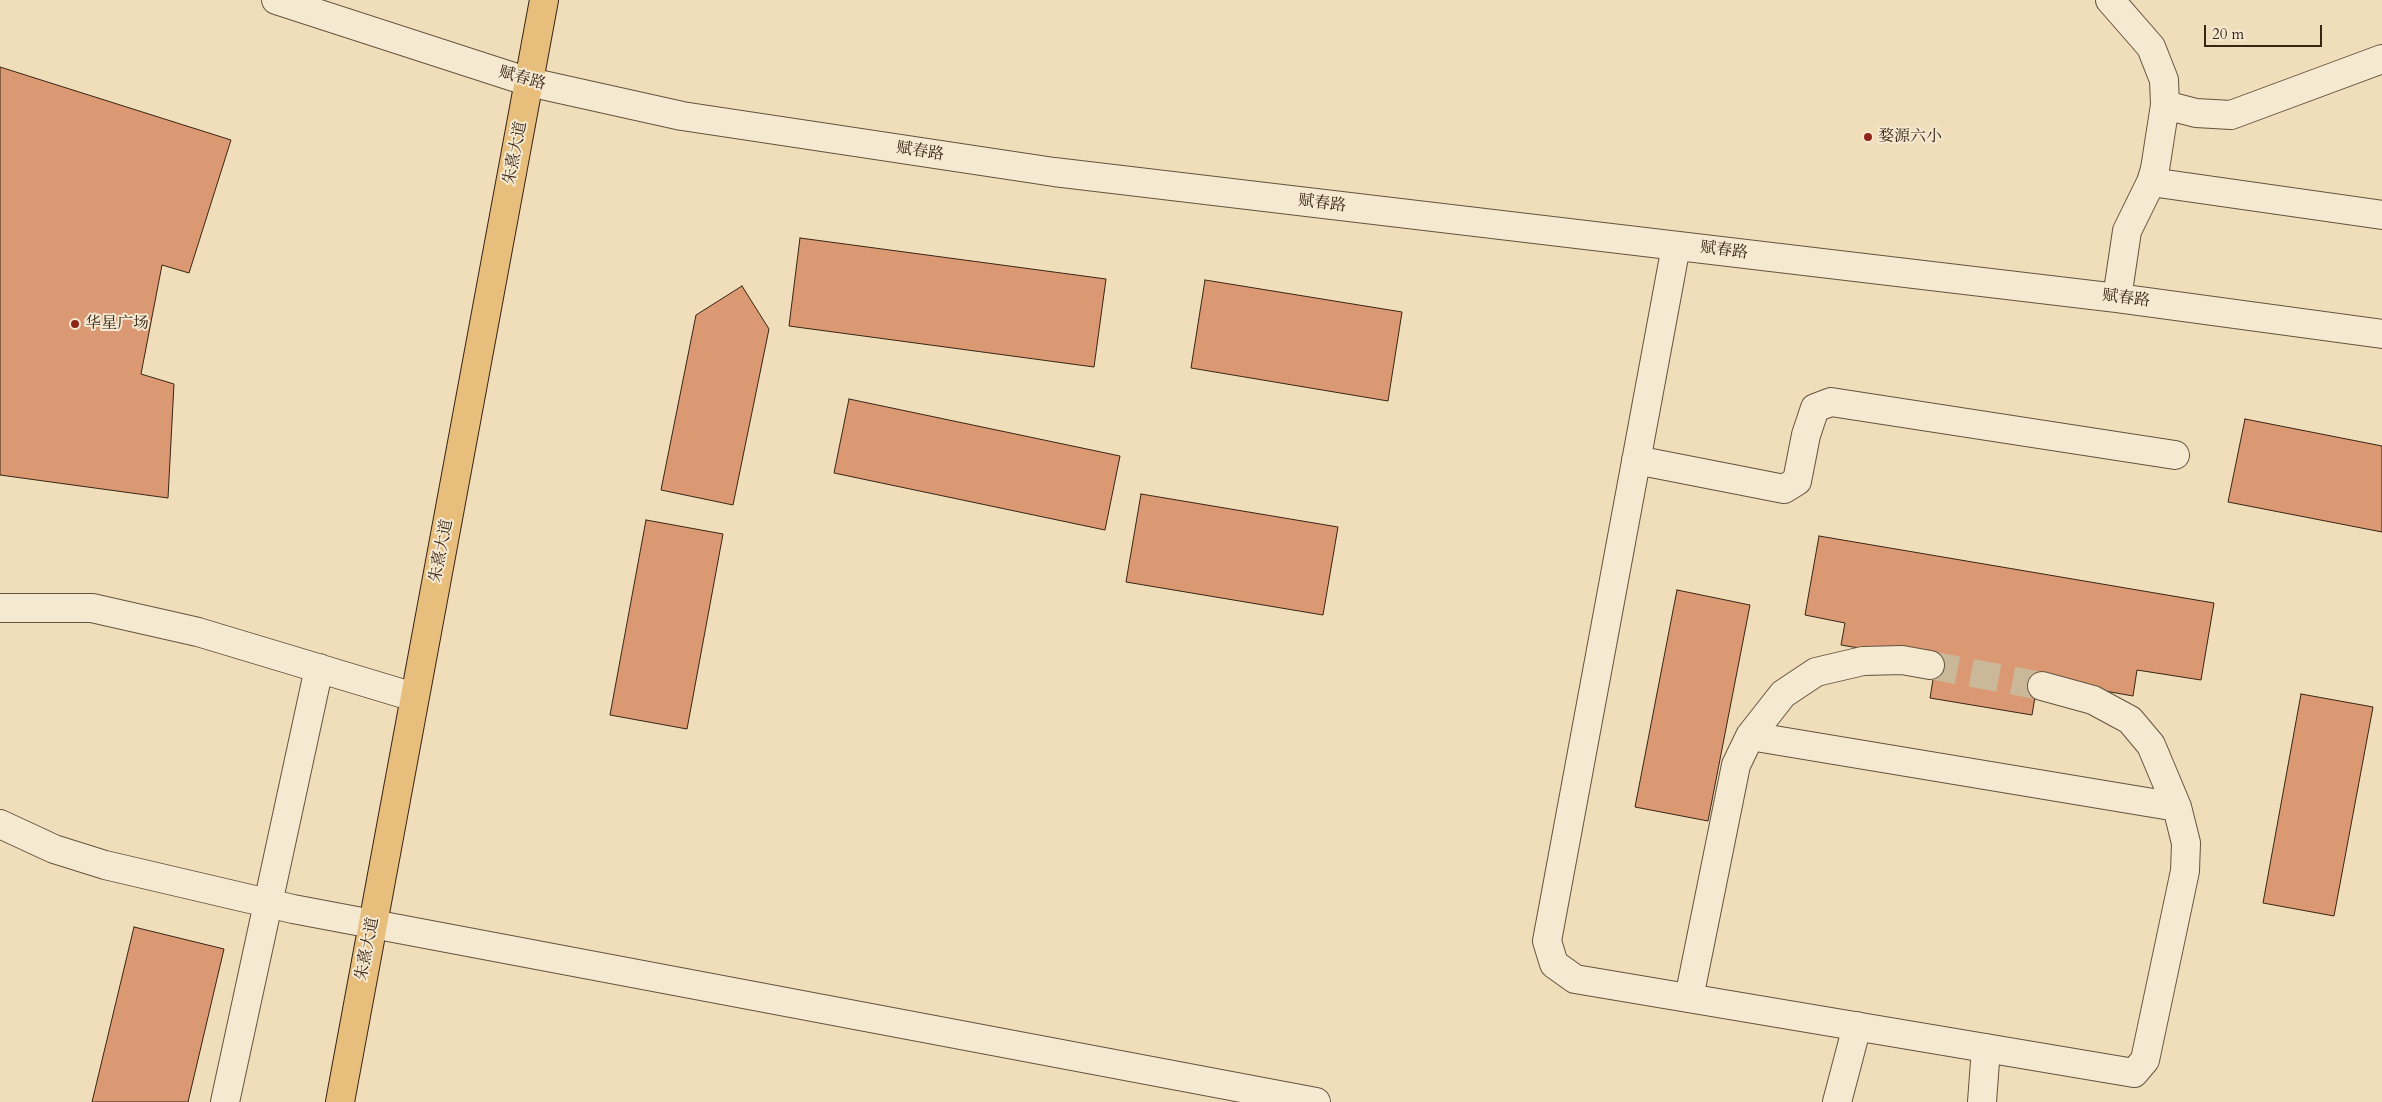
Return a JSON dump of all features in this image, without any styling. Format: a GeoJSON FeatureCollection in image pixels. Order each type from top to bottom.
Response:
{"type":"FeatureCollection","features":[{"type":"Feature","properties":{"kind":"main road","name":"朱熹大道"},"geometry":{"type":"LineString","coordinates":[[340,1102],[544,0]]}},
{"type":"Feature","properties":{"kind":"street","name":"赋春路"},"geometry":{"type":"LineString","coordinates":[[276,0],[529,82],[682,116],[1054,172],[2118,298],[2382,334]]}},
{"type":"Feature","properties":{"kind":"street"},"geometry":{"type":"LineString","coordinates":[[2110,0],[2151,47],[2164,80],[2165,105],[2151,182],[2127,231],[2118,298]]}},
{"type":"Feature","properties":{"kind":"street"},"geometry":{"type":"LineString","coordinates":[[2165,105],[2196,113],[2231,115],[2382,59]]}},
{"type":"Feature","properties":{"kind":"street"},"geometry":{"type":"LineString","coordinates":[[2151,182],[2382,215]]}},
{"type":"Feature","properties":{"kind":"street"},"geometry":{"type":"LineString","coordinates":[[1676,246],[1547,941],[1554,964],[1575,979],[2134,1073],[2145,1060],[2185,871],[2186,843],[2177,807],[2151,745],[2130,720],[2093,700],[2042,686]]}},
{"type":"Feature","properties":{"kind":"street"},"geometry":{"type":"LineString","coordinates":[[1636,460],[1784,489],[1797,481],[1806,434],[1815,408],[1831,402],[2175,455]]}},
{"type":"Feature","properties":{"kind":"street"},"geometry":{"type":"LineString","coordinates":[[0,608],[92,608],[198,632],[414,697]]}},
{"type":"Feature","properties":{"kind":"street"},"geometry":{"type":"LineString","coordinates":[[1689,998],[1736,765],[1750,736],[1783,694],[1816,672],[1863,661],[1902,660],[1930,665]]}},
{"type":"Feature","properties":{"kind":"street"},"geometry":{"type":"LineString","coordinates":[[225,1102],[266,902],[319,668]]}},
{"type":"Feature","properties":{"kind":"street"},"geometry":{"type":"LineString","coordinates":[[1750,736],[2177,807]]}},
{"type":"Feature","properties":{"kind":"street"},"geometry":{"type":"LineString","coordinates":[[0,824],[54,848],[105,865],[373,925],[1316,1102]]}},
{"type":"Feature","properties":{"kind":"street"},"geometry":{"type":"LineString","coordinates":[[1837,1102],[1857,1026]]}},
{"type":"Feature","properties":{"kind":"street"},"geometry":{"type":"LineString","coordinates":[[1982,1102],[1986,1048]]}},
{"type":"Feature","properties":{"kind":"building","name":"华星广场"},"geometry":{"type":"Polygon","coordinates":[[[0,67],[231,140],[189,273],[162,265],[141,374],[174,384],[168,498],[0,475],[0,67]]]}},
{"type":"Feature","properties":{"kind":"building"},"geometry":{"type":"Polygon","coordinates":[[[800,238],[1106,279],[1094,367],[789,326],[800,238]]]}},
{"type":"Feature","properties":{"kind":"building"},"geometry":{"type":"Polygon","coordinates":[[[1205,280],[1402,312],[1388,401],[1191,368],[1205,280]]]}},
{"type":"Feature","properties":{"kind":"building"},"geometry":{"type":"Polygon","coordinates":[[[742,286],[769,329],[733,505],[661,490],[696,315],[742,286]]]}},
{"type":"Feature","properties":{"kind":"building"},"geometry":{"type":"Polygon","coordinates":[[[849,399],[1120,456],[1105,530],[834,473],[849,399]]]}},
{"type":"Feature","properties":{"kind":"building"},"geometry":{"type":"Polygon","coordinates":[[[2245,419],[2382,446],[2382,532],[2228,502],[2245,419]]]}},
{"type":"Feature","properties":{"kind":"building"},"geometry":{"type":"Polygon","coordinates":[[[1141,494],[1338,527],[1323,615],[1126,582],[1141,494]]]}},
{"type":"Feature","properties":{"kind":"building"},"geometry":{"type":"Polygon","coordinates":[[[646,520],[723,534],[687,729],[610,715],[646,520]]]}},
{"type":"Feature","properties":{"kind":"building"},"geometry":{"type":"Polygon","coordinates":[[[1819,536],[2214,603],[2201,680],[2137,670],[2133,696],[2038,679],[2032,715],[1930,698],[1936,661],[1841,645],[1845,623],[1805,615],[1819,536]]]}},
{"type":"Feature","properties":{"kind":"building"},"geometry":{"type":"Polygon","coordinates":[[[1677,590],[1750,605],[1708,821],[1635,807],[1677,590]]]}},
{"type":"Feature","properties":{"kind":"building"},"geometry":{"type":"Polygon","coordinates":[[[2301,694],[2373,707],[2334,916],[2263,903],[2301,694]]]}},
{"type":"Feature","properties":{"kind":"building"},"geometry":{"type":"Polygon","coordinates":[[[134,927],[224,949],[188,1102],[92,1102],[134,927]]]}},
{"type":"Feature","properties":{"kind":"tunnel"},"geometry":{"type":"LineString","coordinates":[[1930,665],[2042,686]]}},
{"type":"Feature","properties":{"kind":"place","name":"婺源六小"},"geometry":{"type":"Point","coordinates":[1868,137]}},
{"type":"Feature","properties":{"kind":"place","name":"华星广场"},"geometry":{"type":"Point","coordinates":[75,324]}}]}
